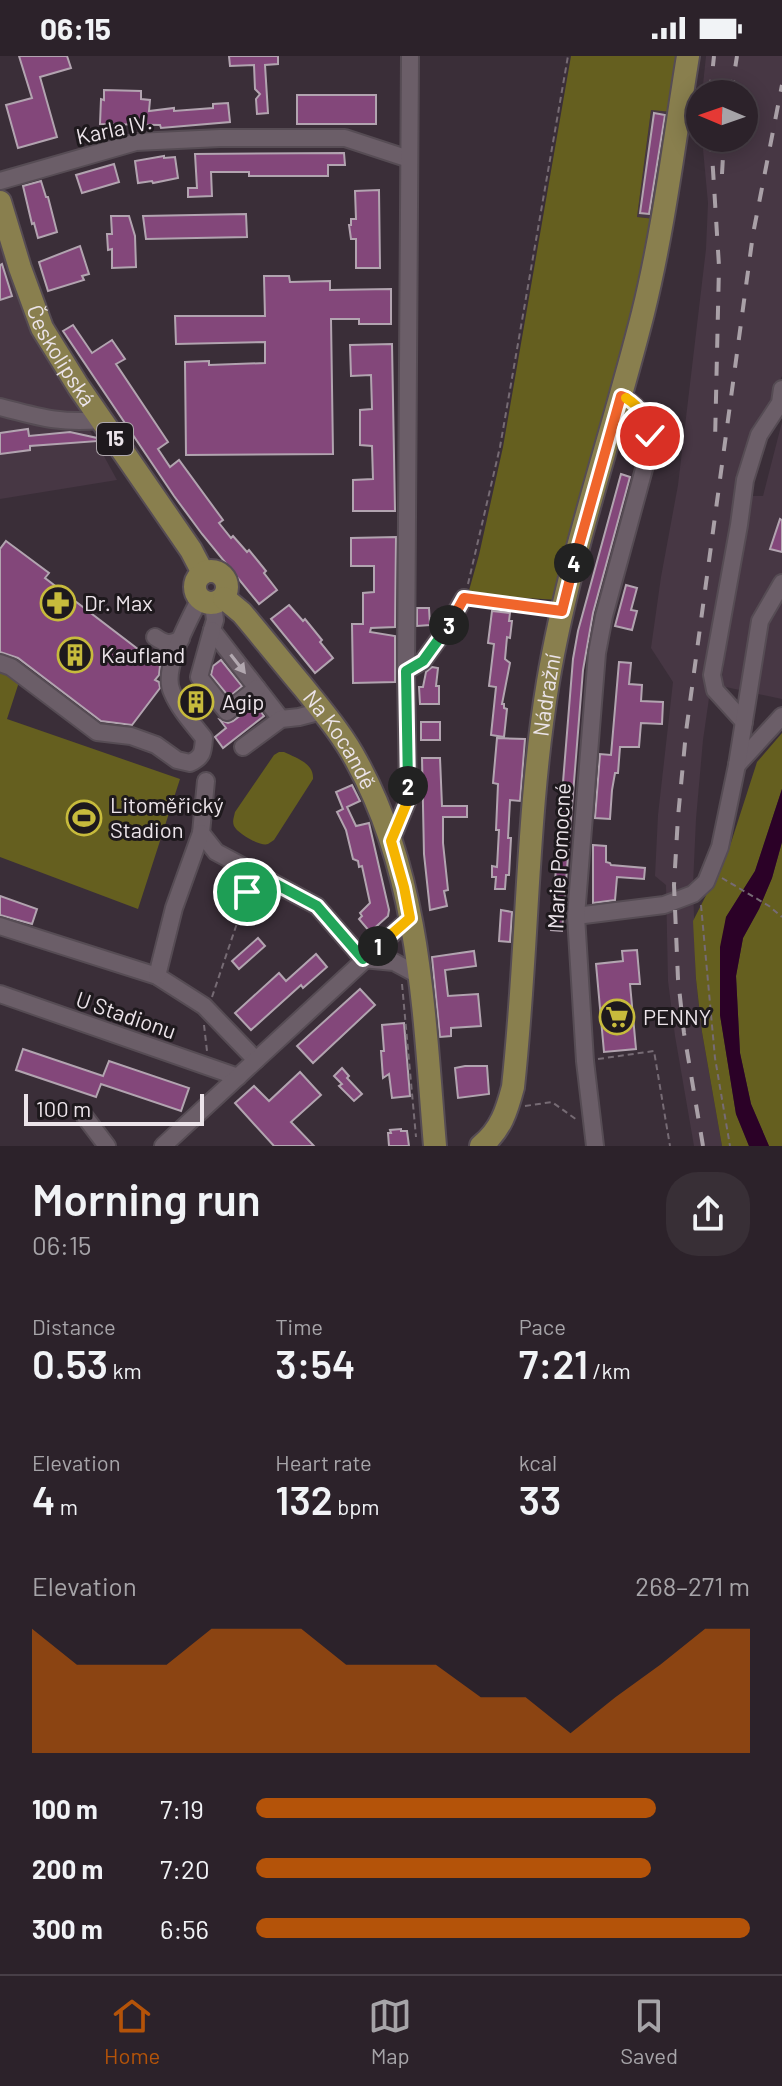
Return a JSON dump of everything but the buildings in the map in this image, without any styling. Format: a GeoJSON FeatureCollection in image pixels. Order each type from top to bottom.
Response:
{"type":"FeatureCollection","features":[{"type":"Feature","properties":{"kind":"main road","name":"Nádražní"},"geometry":{"type":"LineString","coordinates":[[481,1146],[498,1129],[513,1087],[538,749],[548,682],[562,611],[644,308],[663,217],[688,56]]}},
{"type":"Feature","properties":{"kind":"main road","name":"Českolipská"},"geometry":{"type":"LineString","coordinates":[[0,202],[4,231],[42,328],[191,550],[203,573],[196,583],[196,591],[213,599]]}},
{"type":"Feature","properties":{"kind":"main road","name":"Na Kocandě"},"geometry":{"type":"LineString","coordinates":[[213,599],[242,613],[322,711],[357,760],[370,787],[391,841],[410,918],[420,976],[435,1146]]}},
{"type":"Feature","properties":{"kind":"street"},"geometry":{"type":"LineString","coordinates":[[391,841],[408,800],[410,56]]}},
{"type":"Feature","properties":{"kind":"street","name":"Karla IV."},"geometry":{"type":"LineString","coordinates":[[0,181],[136,142],[345,138],[409,159]]}},
{"type":"Feature","properties":{"kind":"street"},"geometry":{"type":"LineString","coordinates":[[744,722],[715,690],[712,675],[745,480],[759,435],[780,403],[782,389]]}},
{"type":"Feature","properties":{"kind":"street","name":"Marie Pomocné"},"geometry":{"type":"LineString","coordinates":[[595,1146],[585,1061],[576,916],[597,653],[604,616],[650,447],[647,421],[637,405],[621,396]]}},
{"type":"Feature","properties":{"kind":"street"},"geometry":{"type":"LineString","coordinates":[[0,407],[58,422],[101,420]]}},
{"type":"Feature","properties":{"kind":"street"},"geometry":{"type":"LineString","coordinates":[[576,916],[664,905],[693,894],[706,882],[720,847],[737,765],[760,621],[782,583]]}},
{"type":"Feature","properties":{"kind":"street"},"geometry":{"type":"LineString","coordinates":[[406,671],[423,661],[464,598]]}},
{"type":"Feature","properties":{"kind":"street"},"geometry":{"type":"LineString","coordinates":[[213,599],[215,620],[199,677],[227,712],[257,688]]}},
{"type":"Feature","properties":{"kind":"street"},"geometry":{"type":"LineString","coordinates":[[0,663],[11,667],[97,732],[131,736],[156,745],[177,760],[190,763],[198,760],[203,752],[204,738],[170,689],[171,667],[181,639],[213,599]]}},
{"type":"Feature","properties":{"kind":"street"},"geometry":{"type":"LineString","coordinates":[[212,630],[281,719]]}},
{"type":"Feature","properties":{"kind":"street"},"geometry":{"type":"LineString","coordinates":[[155,637],[165,644],[181,639]]}},
{"type":"Feature","properties":{"kind":"street"},"geometry":{"type":"LineString","coordinates":[[243,747],[281,719],[322,711]]}},
{"type":"Feature","properties":{"kind":"street"},"geometry":{"type":"LineString","coordinates":[[737,765],[782,716]]}},
{"type":"Feature","properties":{"kind":"street"},"geometry":{"type":"LineString","coordinates":[[157,976],[174,908],[201,833],[206,781]]}},
{"type":"Feature","properties":{"kind":"street"},"geometry":{"type":"LineString","coordinates":[[201,833],[216,852],[317,906],[363,959],[394,962],[420,976]]}},
{"type":"Feature","properties":{"kind":"street"},"geometry":{"type":"LineString","coordinates":[[163,1146],[410,918]]}},
{"type":"Feature","properties":{"kind":"street"},"geometry":{"type":"LineString","coordinates":[[0,926],[157,976],[208,1010],[256,1060]]}},
{"type":"Feature","properties":{"kind":"street","name":"U Stadionu"},"geometry":{"type":"LineString","coordinates":[[0,994],[238,1077]]}},
{"type":"Feature","properties":{"kind":"street"},"geometry":{"type":"LineString","coordinates":[[85,1117],[107,1146]]}},
{"type":"Feature","properties":{"kind":"path"},"geometry":{"type":"LineString","coordinates":[[562,611],[464,598],[500,447],[568,56]]}},
{"type":"Feature","properties":{"kind":"path"},"geometry":{"type":"LineString","coordinates":[[711,871],[782,917]]}},
{"type":"Feature","properties":{"kind":"path"},"geometry":{"type":"LineString","coordinates":[[206,1066],[208,1057],[204,1022],[247,892],[257,874]]}},
{"type":"Feature","properties":{"kind":"path"},"geometry":{"type":"LineString","coordinates":[[700,888],[715,1058],[730,1146]]}},
{"type":"Feature","properties":{"kind":"path"},"geometry":{"type":"LineString","coordinates":[[585,1061],[654,1051],[670,1146]]}},
{"type":"Feature","properties":{"kind":"path"},"geometry":{"type":"LineString","coordinates":[[520,1107],[552,1102],[578,1121],[591,1122]]}},
{"type":"Feature","properties":{"kind":"shaded area"},"geometry":{"type":"Polygon","coordinates":[[[571,56],[681,56],[672,112],[651,110],[637,217],[655,219],[638,306],[557,600],[468,594],[503,447],[571,56]]]}},
{"type":"Feature","properties":{"kind":"shaded area"},"geometry":{"type":"Polygon","coordinates":[[[706,56],[782,56],[782,376],[750,443],[703,740],[696,819],[693,885],[696,979],[722,1146],[694,1146],[675,1036],[668,981],[666,885],[655,876],[658,815],[673,682],[651,648],[678,485],[706,249],[708,203],[703,152],[758,152],[758,80],[703,80],[706,56]]]}},
{"type":"Feature","properties":{"kind":"shaded area"},"geometry":{"type":"Polygon","coordinates":[[[651,110],[672,112],[655,219],[637,217],[651,110]]]}},
{"type":"Feature","properties":{"kind":"shaded area"},"geometry":{"type":"Polygon","coordinates":[[[0,244],[24,310],[117,480],[0,499],[0,244]]]}},
{"type":"Feature","properties":{"kind":"shaded area"},"geometry":{"type":"Polygon","coordinates":[[[782,422],[782,699],[721,686],[746,496],[763,496],[782,422]]]}},
{"type":"Feature","properties":{"kind":"shaded area","name":"Litoměřický Stadion"},"geometry":{"type":"Polygon","coordinates":[[[0,672],[20,679],[7,719],[180,779],[138,909],[0,857],[0,672]]]}},
{"type":"Feature","properties":{"kind":"shaded area"},"geometry":{"type":"Polygon","coordinates":[[[782,733],[782,789],[755,871],[726,917],[720,1015],[736,1114],[749,1146],[722,1146],[702,1032],[693,921],[728,852],[757,762],[782,733]]]}},
{"type":"Feature","properties":{"kind":"shaded area"},"geometry":{"type":"Polygon","coordinates":[[[279,752],[303,762],[311,769],[313,779],[274,840],[264,844],[239,832],[233,819],[274,755],[279,752]]]}},
{"type":"Feature","properties":{"kind":"shaded area"},"geometry":{"type":"Polygon","coordinates":[[[782,789],[782,842],[772,878],[743,938],[736,976],[740,1053],[751,1104],[769,1146],[749,1146],[736,1114],[720,1015],[720,947],[726,917],[755,871],[782,789]]]}},
{"type":"Feature","properties":{"kind":"shaded area"},"geometry":{"type":"Polygon","coordinates":[[[782,842],[782,1146],[769,1146],[751,1104],[740,1053],[736,976],[743,938],[772,878],[782,842]]]}},
{"type":"Feature","properties":{"kind":"railway"},"geometry":{"type":"LineString","coordinates":[[711,80],[714,56]]}},
{"type":"Feature","properties":{"kind":"railway"},"geometry":{"type":"LineString","coordinates":[[733,80],[737,56]]}},
{"type":"Feature","properties":{"kind":"railway"},"geometry":{"type":"LineString","coordinates":[[703,1146],[678,979],[674,885],[678,817],[686,732],[753,234],[782,85]]}},
{"type":"Feature","properties":{"kind":"railway"},"geometry":{"type":"LineString","coordinates":[[712,152],[719,266],[715,442]]}},
{"type":"Feature","properties":{"kind":"railway"},"geometry":{"type":"LineString","coordinates":[[722,174],[723,152]]}},
{"type":"Feature","properties":{"kind":"place","name":"Dr. Max"},"geometry":{"type":"Point","coordinates":[58,603]}},
{"type":"Feature","properties":{"kind":"place","name":"Kaufland"},"geometry":{"type":"Point","coordinates":[75,655]}},
{"type":"Feature","properties":{"kind":"place","name":"Agip"},"geometry":{"type":"Point","coordinates":[196,702]}},
{"type":"Feature","properties":{"kind":"place","name":"Litoměřický Stadion"},"geometry":{"type":"Point","coordinates":[84,818]}},
{"type":"Feature","properties":{"kind":"place","name":"PENNY"},"geometry":{"type":"Point","coordinates":[617,1017]}},
{"type":"Feature","properties":{"kind":"route"},"geometry":{"type":"LineString","coordinates":[[247,892],[257,874],[317,906],[363,959],[410,918],[391,841],[408,800],[406,671],[423,661],[464,598],[562,611],[621,396],[637,405],[647,421],[650,436]]}}]}
